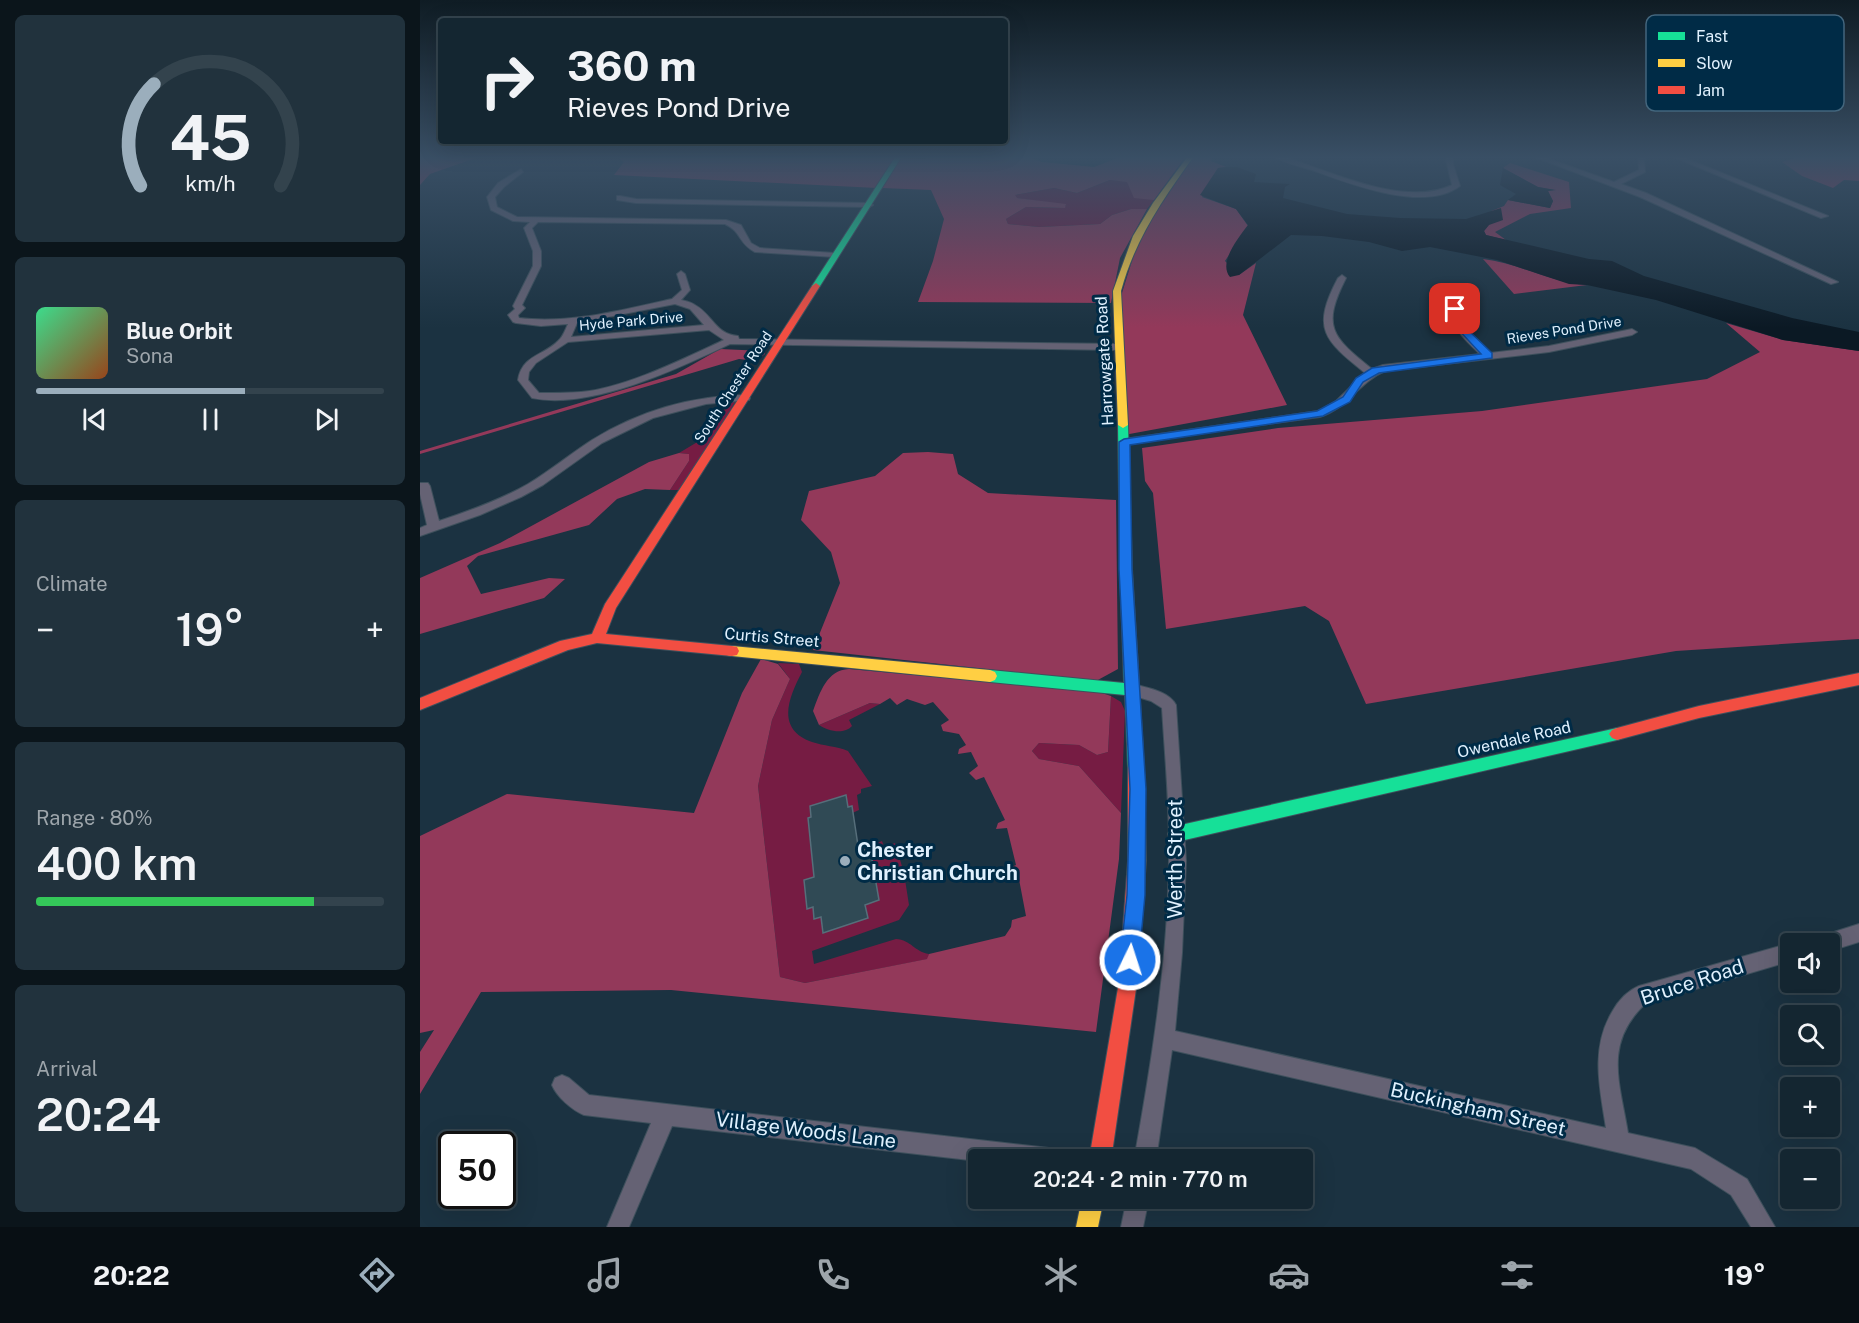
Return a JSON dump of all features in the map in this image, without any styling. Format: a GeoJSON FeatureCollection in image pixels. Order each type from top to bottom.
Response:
{"type":"FeatureCollection","features":[{"type":"Feature","properties":{"kind":"street"},"geometry":{"type":"LineString","coordinates":[[503,213],[535,221],[705,223],[730,226],[743,248],[752,253],[835,255]]}},
{"type":"Feature","properties":{"kind":"street","name":"South Chester Road"},"geometry":{"type":"LineString","coordinates":[[597,638],[610,607],[863,213]]}},
{"type":"Feature","properties":{"kind":"street","name":"Harrowgate Road"},"geometry":{"type":"LineString","coordinates":[[1102,1149],[1114,1083],[1136,895],[1138,789],[1126,569],[1124,442],[1117,291],[1125,257],[1149,213]]}},
{"type":"Feature","properties":{"kind":"street"},"geometry":{"type":"LineString","coordinates":[[1681,213],[1834,282]]}},
{"type":"Feature","properties":{"kind":"street"},"geometry":{"type":"LineString","coordinates":[[1817,213],[1824,216]]}},
{"type":"Feature","properties":{"kind":"street"},"geometry":{"type":"LineString","coordinates":[[535,221],[528,228],[536,248],[537,264],[531,282],[517,306],[521,308],[514,313],[513,318],[522,322],[574,320],[675,301],[693,307],[711,327],[727,340],[769,343],[782,341],[1118,347]]}},
{"type":"Feature","properties":{"kind":"street"},"geometry":{"type":"LineString","coordinates":[[675,301],[686,290],[681,274]]}},
{"type":"Feature","properties":{"kind":"street"},"geometry":{"type":"LineString","coordinates":[[1124,442],[1320,414],[1346,399],[1360,380],[1371,372],[1338,343],[1326,324],[1326,310],[1342,278]]}},
{"type":"Feature","properties":{"kind":"street"},"geometry":{"type":"LineString","coordinates":[[1464,295],[1455,309],[1457,321],[1488,356]]}},
{"type":"Feature","properties":{"kind":"street"},"geometry":{"type":"LineString","coordinates":[[565,339],[574,320]]}},
{"type":"Feature","properties":{"kind":"street","name":"Hyde Park Drive"},"geometry":{"type":"LineString","coordinates":[[711,327],[577,340],[565,339],[538,357],[526,369],[524,380],[536,396],[582,395],[612,388],[688,361],[727,340]]}},
{"type":"Feature","properties":{"kind":"street","name":"Rieves Pond Drive"},"geometry":{"type":"LineString","coordinates":[[1371,372],[1393,366],[1577,344],[1632,332]]}},
{"type":"Feature","properties":{"kind":"street"},"geometry":{"type":"LineString","coordinates":[[420,532],[528,489],[597,441],[652,414],[698,402],[745,398]]}},
{"type":"Feature","properties":{"kind":"street"},"geometry":{"type":"LineString","coordinates":[[424,486],[434,527]]}},
{"type":"Feature","properties":{"kind":"street","name":"Curtis Street"},"geometry":{"type":"LineString","coordinates":[[420,704],[565,645],[597,638],[1132,690]]}},
{"type":"Feature","properties":{"kind":"street","name":"Owendale Road"},"geometry":{"type":"LineString","coordinates":[[1176,834],[1637,729],[1699,712],[1859,679]]}},
{"type":"Feature","properties":{"kind":"street","name":"Werth Street"},"geometry":{"type":"LineString","coordinates":[[1132,690],[1155,696],[1169,705],[1178,881],[1164,1038],[1147,1149]]}},
{"type":"Feature","properties":{"kind":"street"},"geometry":{"type":"LineString","coordinates":[[1840,939],[1859,933]]}},
{"type":"Feature","properties":{"kind":"street","name":"Bruce Road"},"geometry":{"type":"LineString","coordinates":[[1619,1141],[1608,1041],[1614,1021],[1624,1008],[1639,996],[1780,955]]}},
{"type":"Feature","properties":{"kind":"street","name":"Buckingham Street"},"geometry":{"type":"LineString","coordinates":[[1164,1038],[1695,1159],[1739,1187],[1764,1227]]}},
{"type":"Feature","properties":{"kind":"street","name":"Village Woods Lane"},"geometry":{"type":"LineString","coordinates":[[562,1085],[584,1105],[968,1149]]}},
{"type":"Feature","properties":{"kind":"street"},"geometry":{"type":"LineString","coordinates":[[618,1227],[666,1114]]}},
{"type":"Feature","properties":{"kind":"street"},"geometry":{"type":"LineString","coordinates":[[1087,1227],[1091,1209]]}},
{"type":"Feature","properties":{"kind":"street"},"geometry":{"type":"LineString","coordinates":[[1132,1227],[1136,1209]]}},
{"type":"Feature","properties":{"kind":"shaded area"},"geometry":{"type":"Polygon","coordinates":[[[941,213],[1016,213],[1006,219],[1008,224],[1039,227],[1100,224],[1118,213],[1145,213],[1120,258],[1111,303],[918,302],[933,261],[944,219],[941,213]]]}},
{"type":"Feature","properties":{"kind":"shaded area"},"geometry":{"type":"Polygon","coordinates":[[[1016,213],[1118,213],[1100,224],[1039,227],[1008,224],[1006,219],[1016,213]]]}},
{"type":"Feature","properties":{"kind":"shaded area"},"geometry":{"type":"Polygon","coordinates":[[[1149,213],[1239,213],[1248,226],[1225,261],[1239,275],[1256,263],[1243,315],[1287,405],[1124,435],[1117,309],[1145,219],[1149,213]]]}},
{"type":"Feature","properties":{"kind":"shaded area"},"geometry":{"type":"Polygon","coordinates":[[[1498,213],[1535,213],[1495,232],[1506,240],[1486,235],[1484,231],[1498,213]]]}},
{"type":"Feature","properties":{"kind":"shaded area"},"geometry":{"type":"Polygon","coordinates":[[[1483,259],[1509,264],[1561,281],[1587,285],[1514,294],[1483,259]]]}},
{"type":"Feature","properties":{"kind":"shaded area"},"geometry":{"type":"Polygon","coordinates":[[[1726,323],[1783,340],[1859,351],[1859,639],[1676,651],[1366,704],[1329,621],[1305,606],[1166,629],[1153,493],[1145,481],[1142,448],[1278,428],[1482,411],[1707,379],[1760,352],[1726,323]]]}},
{"type":"Feature","properties":{"kind":"shaded area"},"geometry":{"type":"Polygon","coordinates":[[[720,349],[764,351],[765,354],[756,361],[739,359],[420,454],[420,451],[676,374],[720,349]]]}},
{"type":"Feature","properties":{"kind":"shaded area"},"geometry":{"type":"Polygon","coordinates":[[[738,397],[683,490],[670,490],[689,461],[689,454],[679,453],[699,441],[720,413],[738,397]]]}},
{"type":"Feature","properties":{"kind":"shaded area"},"geometry":{"type":"Polygon","coordinates":[[[679,453],[689,454],[689,461],[670,490],[645,489],[617,499],[589,525],[478,556],[467,566],[481,594],[549,578],[565,579],[544,598],[420,634],[420,578],[500,543],[649,462],[679,453]]]}},
{"type":"Feature","properties":{"kind":"shaded area"},"geometry":{"type":"Polygon","coordinates":[[[903,453],[953,454],[958,474],[988,493],[1116,500],[1118,669],[1096,681],[813,650],[840,583],[831,552],[801,520],[809,491],[875,476],[903,453]]]}},
{"type":"Feature","properties":{"kind":"shaded area"},"geometry":{"type":"Polygon","coordinates":[[[761,659],[778,664],[790,679],[772,720],[758,786],[780,977],[805,983],[927,959],[929,954],[1005,936],[1011,927],[1012,920],[1026,916],[1018,874],[1006,874],[1005,870],[1016,865],[1007,828],[996,829],[998,823],[1005,820],[984,777],[976,780],[969,773],[978,766],[971,752],[958,754],[959,749],[966,745],[959,734],[943,731],[941,725],[949,720],[933,702],[925,705],[907,699],[897,705],[890,698],[880,704],[870,703],[819,725],[813,711],[825,683],[835,673],[849,669],[1099,692],[1111,696],[1108,752],[1097,755],[1079,745],[1039,743],[1032,751],[1039,759],[1079,766],[1121,813],[1119,859],[1096,1032],[671,990],[481,992],[420,1094],[420,1052],[434,1030],[420,1033],[420,836],[507,794],[694,813],[742,693],[761,659]]]}},
{"type":"Feature","properties":{"kind":"shaded area"},"geometry":{"type":"Polygon","coordinates":[[[778,663],[799,664],[802,672],[793,692],[788,712],[793,729],[800,736],[812,742],[848,751],[872,786],[861,789],[861,793],[857,795],[859,810],[848,815],[850,855],[882,841],[884,847],[895,843],[904,873],[909,905],[899,920],[812,951],[814,964],[896,939],[906,941],[920,951],[929,954],[928,959],[805,983],[780,977],[758,786],[772,720],[790,679],[778,663]]]}},
{"type":"Feature","properties":{"kind":"shaded area"},"geometry":{"type":"Polygon","coordinates":[[[1111,696],[1121,702],[1125,711],[1121,813],[1079,766],[1039,759],[1032,751],[1039,743],[1079,745],[1097,755],[1108,752],[1111,696]]]}},
{"type":"Feature","properties":{"kind":"shaded area"},"geometry":{"type":"Polygon","coordinates":[[[870,703],[880,704],[849,720],[852,726],[849,729],[831,730],[819,725],[870,703]]]}},
{"type":"Feature","properties":{"kind":"water"},"geometry":{"type":"Polygon","coordinates":[[[1239,213],[1344,213],[1400,218],[1466,219],[1484,213],[1502,213],[1503,220],[1489,225],[1484,231],[1486,235],[1589,259],[1612,261],[1644,276],[1792,318],[1859,332],[1859,351],[1783,340],[1656,300],[1587,285],[1569,284],[1497,260],[1430,247],[1402,251],[1369,242],[1291,235],[1239,275],[1230,277],[1226,265],[1228,258],[1248,225],[1239,213]]]}},
{"type":"Feature","properties":{"kind":"building","name":"Chester Christian Church"},"geometry":{"type":"Polygon","coordinates":[[[846,795],[848,807],[852,806],[859,852],[870,848],[879,900],[865,905],[868,918],[823,933],[821,917],[814,919],[813,907],[807,909],[804,880],[814,877],[808,818],[811,817],[810,806],[846,795]]]}},
{"type":"Feature","properties":{"kind":"traffic: fast"},"geometry":{"type":"LineString","coordinates":[[816,286],[862,213]]}},
{"type":"Feature","properties":{"kind":"traffic: fast"},"geometry":{"type":"LineString","coordinates":[[1123,425],[1126,569],[1136,768]]}},
{"type":"Feature","properties":{"kind":"traffic: fast"},"geometry":{"type":"LineString","coordinates":[[990,676],[1133,690]]}},
{"type":"Feature","properties":{"kind":"traffic: fast"},"geometry":{"type":"LineString","coordinates":[[1176,834],[1617,734]]}},
{"type":"Feature","properties":{"kind":"traffic: slow"},"geometry":{"type":"LineString","coordinates":[[1123,425],[1117,291],[1129,253],[1150,213]]}},
{"type":"Feature","properties":{"kind":"traffic: slow"},"geometry":{"type":"LineString","coordinates":[[732,651],[990,676]]}},
{"type":"Feature","properties":{"kind":"traffic: slow"},"geometry":{"type":"LineString","coordinates":[[1087,1227],[1091,1209]]}},
{"type":"Feature","properties":{"kind":"traffic: jam"},"geometry":{"type":"LineString","coordinates":[[597,638],[610,607],[816,286]]}},
{"type":"Feature","properties":{"kind":"traffic: jam"},"geometry":{"type":"LineString","coordinates":[[420,704],[565,645],[597,638],[732,651]]}},
{"type":"Feature","properties":{"kind":"traffic: jam"},"geometry":{"type":"LineString","coordinates":[[1617,734],[1699,712],[1859,679]]}},
{"type":"Feature","properties":{"kind":"traffic: jam"},"geometry":{"type":"LineString","coordinates":[[1102,1149],[1128,982],[1137,861],[1136,768]]}},
{"type":"Feature","properties":{"kind":"place","name":"Chester Christian Church"},"geometry":{"type":"Point","coordinates":[845,861]}},
{"type":"Feature","properties":{"kind":"route"},"geometry":{"type":"LineString","coordinates":[[1130,960],[1136,895],[1138,789],[1126,569],[1124,442],[1308,417],[1339,405],[1360,380],[1376,370],[1393,366],[1488,356],[1462,330],[1457,321],[1455,309]]}}]}
